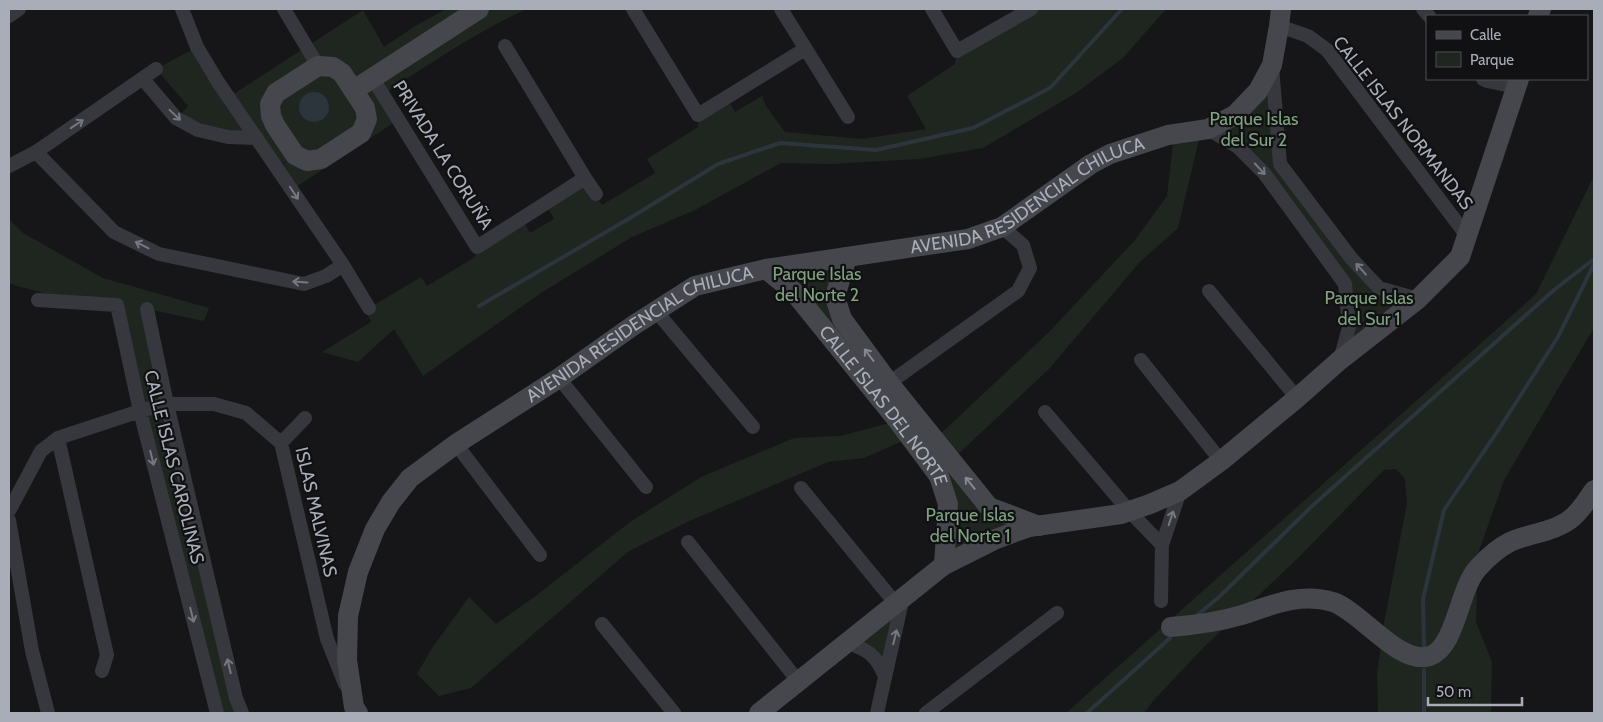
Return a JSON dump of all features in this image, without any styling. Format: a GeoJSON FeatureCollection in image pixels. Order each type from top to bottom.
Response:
{"type":"FeatureCollection","features":[{"type":"Feature","properties":{"kind":"street"},"geometry":{"type":"LineString","coordinates":[[9,16],[19,9]]}},
{"type":"Feature","properties":{"kind":"street"},"geometry":{"type":"LineString","coordinates":[[182,9],[197,47],[218,82],[343,265],[369,308]]}},
{"type":"Feature","properties":{"kind":"street"},"geometry":{"type":"LineString","coordinates":[[284,9],[318,66]]}},
{"type":"Feature","properties":{"kind":"street"},"geometry":{"type":"LineString","coordinates":[[354,90],[479,9]]}},
{"type":"Feature","properties":{"kind":"street"},"geometry":{"type":"LineString","coordinates":[[633,9],[698,115],[806,49]]}},
{"type":"Feature","properties":{"kind":"street"},"geometry":{"type":"LineString","coordinates":[[781,9],[848,117]]}},
{"type":"Feature","properties":{"kind":"street"},"geometry":{"type":"LineString","coordinates":[[932,9],[958,51],[1031,9]]}},
{"type":"Feature","properties":{"kind":"street","name":"AVENIDA RESIDENCIAL CHILUCA"},"geometry":{"type":"LineString","coordinates":[[356,710],[347,660],[348,616],[358,572],[375,529],[391,502],[410,478],[456,444],[559,378],[694,286],[766,269],[968,239],[1002,228],[1091,164],[1110,154],[1168,135],[1208,129],[1235,115],[1258,91],[1272,65],[1280,18]]}},
{"type":"Feature","properties":{"kind":"street","name":"CALLE ISLAS NORMANDAS"},"geometry":{"type":"LineString","coordinates":[[1280,18],[1327,50],[1467,236]]}},
{"type":"Feature","properties":{"kind":"street"},"geometry":{"type":"LineString","coordinates":[[505,46],[596,194]]}},
{"type":"Feature","properties":{"kind":"street"},"geometry":{"type":"LineString","coordinates":[[1272,65],[1280,164],[1351,258],[1379,288],[1418,299]]}},
{"type":"Feature","properties":{"kind":"street"},"geometry":{"type":"LineString","coordinates":[[318,66],[333,67],[342,73],[354,90],[365,108],[367,120],[361,133],[321,159],[307,160],[295,154],[275,126],[271,116],[270,104],[276,93],[318,66]]}},
{"type":"Feature","properties":{"kind":"street"},"geometry":{"type":"LineString","coordinates":[[9,166],[36,152],[156,69]]}},
{"type":"Feature","properties":{"kind":"street","name":"PRIVADA LA CORUÑA"},"geometry":{"type":"LineString","coordinates":[[372,77],[477,247],[585,178]]}},
{"type":"Feature","properties":{"kind":"street"},"geometry":{"type":"LineString","coordinates":[[143,79],[176,118],[198,130],[228,137],[257,138],[275,126]]}},
{"type":"Feature","properties":{"kind":"street"},"geometry":{"type":"LineString","coordinates":[[759,713],[944,565],[996,539],[1029,527],[1130,512],[1180,492],[1222,461],[1340,360],[1418,299],[1460,257],[1518,83],[1485,80]]}},
{"type":"Feature","properties":{"kind":"street"},"geometry":{"type":"LineString","coordinates":[[1208,129],[1238,147],[1264,173],[1344,284],[1349,327],[1340,360]]}},
{"type":"Feature","properties":{"kind":"street"},"geometry":{"type":"LineString","coordinates":[[36,152],[114,232],[159,254],[304,284],[326,276],[343,265]]}},
{"type":"Feature","properties":{"kind":"street"},"geometry":{"type":"LineString","coordinates":[[277,168],[295,154]]}},
{"type":"Feature","properties":{"kind":"street"},"geometry":{"type":"LineString","coordinates":[[890,382],[1018,291],[1030,268],[1023,245],[1002,228]]}},
{"type":"Feature","properties":{"kind":"street","name":"CALLE ISLAS DEL NORTE"},"geometry":{"type":"LineString","coordinates":[[846,257],[836,297],[842,319],[989,507],[1039,526]]}},
{"type":"Feature","properties":{"kind":"street","name":"CALLE ISLAS DEL NORTE"},"geometry":{"type":"LineString","coordinates":[[766,269],[793,292],[939,476],[948,504],[944,565]]}},
{"type":"Feature","properties":{"kind":"street"},"geometry":{"type":"LineString","coordinates":[[1209,290],[1297,398]]}},
{"type":"Feature","properties":{"kind":"street","name":"CALLE ISLAS CAROLINAS"},"geometry":{"type":"LineString","coordinates":[[38,300],[117,305],[140,410],[217,713]]}},
{"type":"Feature","properties":{"kind":"street","name":"CALLE ISLAS CAROLINAS"},"geometry":{"type":"LineString","coordinates":[[146,309],[236,698],[242,713]]}},
{"type":"Feature","properties":{"kind":"street"},"geometry":{"type":"LineString","coordinates":[[656,311],[753,427]]}},
{"type":"Feature","properties":{"kind":"street"},"geometry":{"type":"LineString","coordinates":[[1141,360],[1222,461]]}},
{"type":"Feature","properties":{"kind":"street"},"geometry":{"type":"LineString","coordinates":[[559,378],[646,487]]}},
{"type":"Feature","properties":{"kind":"street","name":"ISLAS MALVINAS"},"geometry":{"type":"LineString","coordinates":[[58,438],[140,410],[167,404],[214,404],[246,413],[281,444],[327,639],[356,710]]}},
{"type":"Feature","properties":{"kind":"street"},"geometry":{"type":"LineString","coordinates":[[1045,412],[1130,512],[1162,545]]}},
{"type":"Feature","properties":{"kind":"street"},"geometry":{"type":"LineString","coordinates":[[281,444],[305,418]]}},
{"type":"Feature","properties":{"kind":"street"},"geometry":{"type":"LineString","coordinates":[[9,511],[41,451],[58,438],[107,655],[102,671]]}},
{"type":"Feature","properties":{"kind":"street"},"geometry":{"type":"LineString","coordinates":[[456,444],[540,555]]}},
{"type":"Feature","properties":{"kind":"street"},"geometry":{"type":"LineString","coordinates":[[801,488],[899,601]]}},
{"type":"Feature","properties":{"kind":"street"},"geometry":{"type":"LineString","coordinates":[[1171,627],[1199,625],[1241,615],[1284,601],[1311,598],[1334,602],[1350,611],[1397,649],[1412,656],[1430,656],[1443,647],[1453,627],[1466,588],[1476,570],[1492,554],[1510,542],[1557,526],[1573,517],[1586,503],[1594,490]]}},
{"type":"Feature","properties":{"kind":"street"},"geometry":{"type":"LineString","coordinates":[[1161,601],[1162,545],[1180,492]]}},
{"type":"Feature","properties":{"kind":"street"},"geometry":{"type":"LineString","coordinates":[[9,520],[15,585],[48,713]]}},
{"type":"Feature","properties":{"kind":"street"},"geometry":{"type":"LineString","coordinates":[[688,542],[798,681]]}},
{"type":"Feature","properties":{"kind":"street"},"geometry":{"type":"LineString","coordinates":[[877,713],[899,601]]}},
{"type":"Feature","properties":{"kind":"street"},"geometry":{"type":"LineString","coordinates":[[926,713],[1057,613]]}},
{"type":"Feature","properties":{"kind":"street"},"geometry":{"type":"LineString","coordinates":[[602,624],[674,713]]}},
{"type":"Feature","properties":{"kind":"street"},"geometry":{"type":"LineString","coordinates":[[847,642],[864,649],[878,660],[885,676]]}},
{"type":"Feature","properties":{"kind":"green space"},"geometry":{"type":"Polygon","coordinates":[[[446,9],[527,9],[476,35],[395,86],[384,95],[398,120],[293,189],[278,168],[292,158],[277,167],[229,97],[363,10],[384,47],[415,26],[446,9]]]}},
{"type":"Feature","properties":{"kind":"green space"},"geometry":{"type":"Polygon","coordinates":[[[1031,9],[1166,9],[1123,58],[1076,93],[983,148],[919,159],[832,164],[781,163],[695,210],[632,237],[541,293],[423,376],[394,329],[358,362],[322,352],[371,322],[365,311],[369,308],[421,277],[427,286],[475,257],[477,248],[522,218],[530,233],[554,219],[545,203],[585,179],[602,205],[655,173],[647,159],[698,127],[698,115],[727,97],[735,112],[762,96],[766,106],[785,132],[862,139],[926,129],[907,96],[955,64],[957,51],[1031,9]]]}},
{"type":"Feature","properties":{"kind":"green space"},"geometry":{"type":"Polygon","coordinates":[[[197,47],[255,137],[229,136],[177,118],[188,106],[156,69],[197,47]]]}},
{"type":"Feature","properties":{"kind":"green space"},"geometry":{"type":"Polygon","coordinates":[[[1272,65],[1280,164],[1379,288],[1418,299],[1340,360],[1349,327],[1344,284],[1264,173],[1208,129],[1272,65]]]}},
{"type":"Feature","properties":{"kind":"green space"},"geometry":{"type":"Polygon","coordinates":[[[1201,131],[1178,228],[1139,263],[1049,369],[952,460],[989,507],[1039,526],[944,565],[948,504],[910,438],[864,458],[828,462],[687,522],[629,551],[471,688],[439,696],[417,674],[432,648],[469,597],[496,624],[537,595],[630,522],[701,477],[794,438],[840,436],[897,421],[766,269],[847,257],[836,297],[935,439],[1050,331],[1135,240],[1167,196],[1174,135],[1201,131]]]}},
{"type":"Feature","properties":{"kind":"green space"},"geometry":{"type":"Polygon","coordinates":[[[1594,176],[1594,328],[1504,480],[1478,554],[1476,622],[1492,662],[1491,713],[1378,713],[1377,673],[1384,623],[1407,503],[1405,479],[1396,469],[1384,470],[1296,560],[1204,647],[1144,713],[1066,713],[1536,294],[1594,176]]]}},
{"type":"Feature","properties":{"kind":"green space"},"geometry":{"type":"Polygon","coordinates":[[[9,219],[23,233],[103,278],[209,308],[204,321],[147,309],[242,713],[217,713],[120,313],[9,283],[9,219]]]}},
{"type":"Feature","properties":{"kind":"green space"},"geometry":{"type":"Polygon","coordinates":[[[903,597],[885,676],[847,642],[903,597]]]}},
{"type":"Feature","properties":{"kind":"shaded area"},"geometry":{"type":"Polygon","coordinates":[[[314,92],[324,97],[329,107],[324,117],[314,122],[304,117],[299,107],[304,97],[314,92]]]}},
{"type":"Feature","properties":{"kind":"waterway"},"geometry":{"type":"LineString","coordinates":[[479,306],[718,164],[780,143],[876,150],[973,128],[1050,88],[1122,9]]}},
{"type":"Feature","properties":{"kind":"waterway"},"geometry":{"type":"LineString","coordinates":[[1195,617],[1219,597],[1311,507],[1554,290],[1594,259]]}},
{"type":"Feature","properties":{"kind":"waterway"},"geometry":{"type":"LineString","coordinates":[[1424,647],[1423,599],[1444,510],[1558,337],[1594,264]]}},
{"type":"Feature","properties":{"kind":"waterway"},"geometry":{"type":"LineString","coordinates":[[1087,713],[1170,638]]}},
{"type":"Feature","properties":{"kind":"waterway"},"geometry":{"type":"LineString","coordinates":[[1424,670],[1424,713]]}},
{"type":"Feature","properties":{"kind":"park label","name":"Parque Islas del Sur 2"},"geometry":{"type":"Point","coordinates":[1254,129]}},
{"type":"Feature","properties":{"kind":"park label","name":"Parque Islas del Norte 2"},"geometry":{"type":"Point","coordinates":[817,284]}},
{"type":"Feature","properties":{"kind":"park label","name":"Parque Islas del Sur 1"},"geometry":{"type":"Point","coordinates":[1369,308]}},
{"type":"Feature","properties":{"kind":"park label","name":"Parque Islas del Norte 1"},"geometry":{"type":"Point","coordinates":[970,525]}}]}
